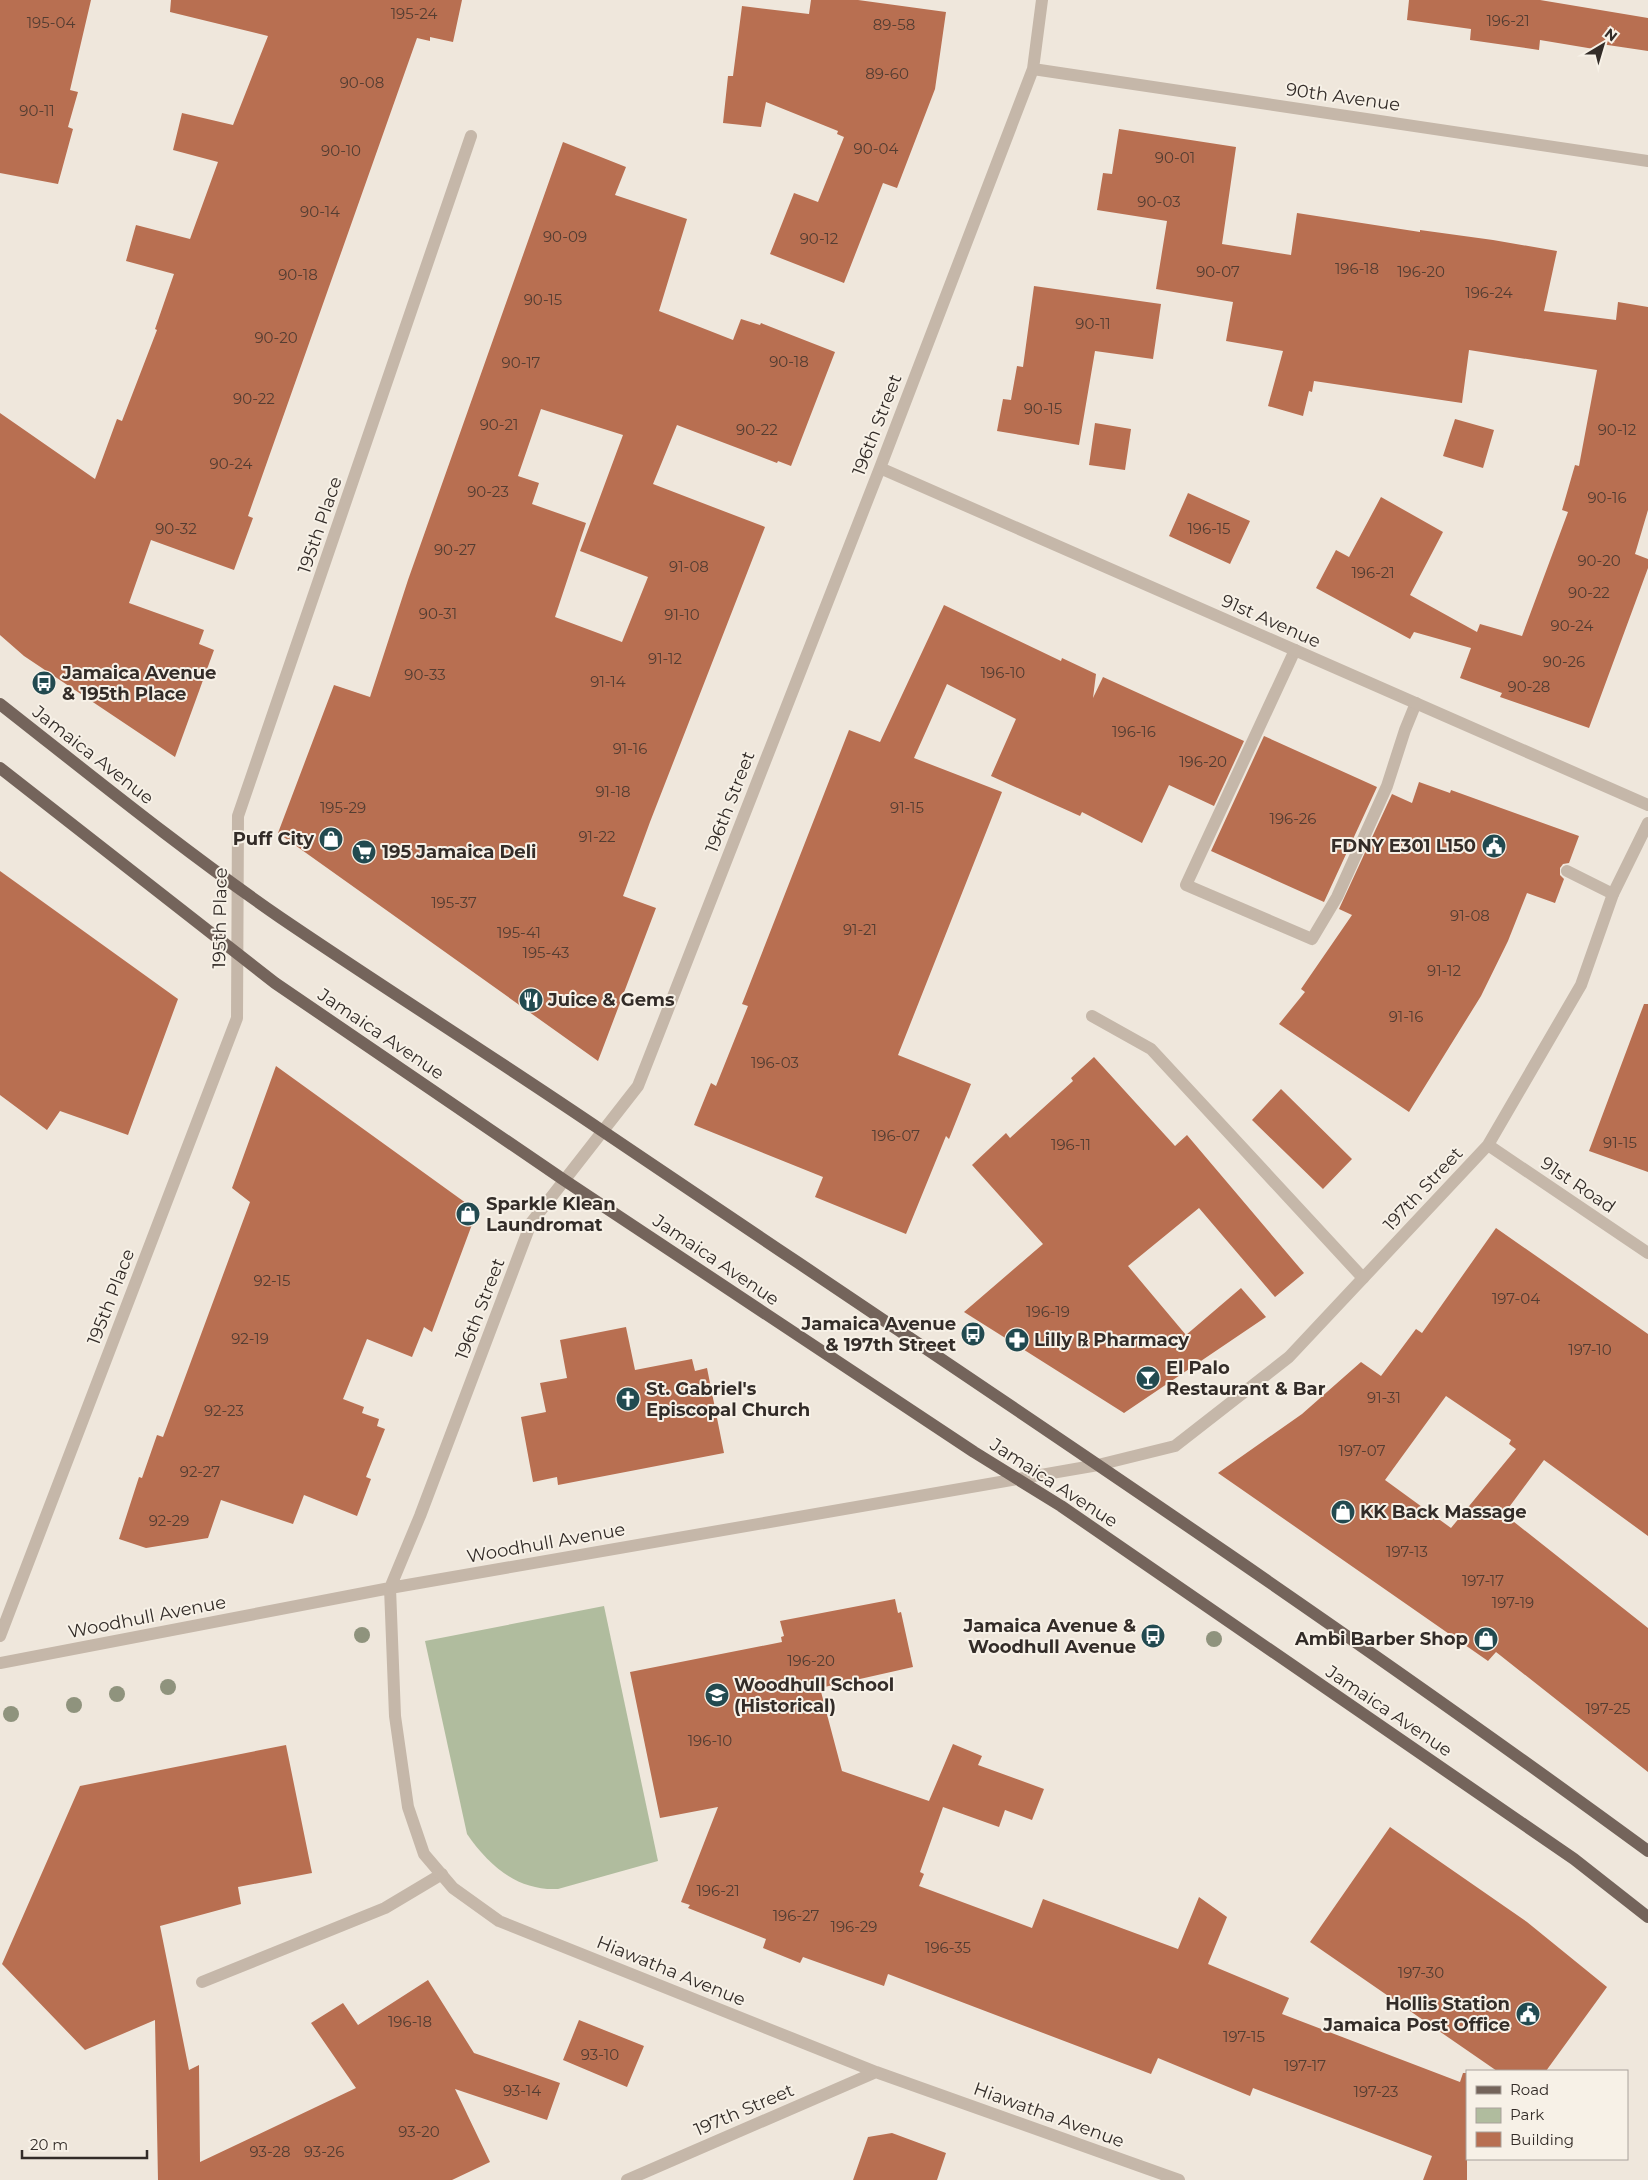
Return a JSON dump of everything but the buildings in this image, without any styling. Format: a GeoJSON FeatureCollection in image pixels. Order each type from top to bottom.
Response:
{"type":"FeatureCollection","features":[{"type":"Feature","properties":{"kind":"main road","name":"Jamaica Avenue"},"geometry":{"type":"LineString","coordinates":[[0,704],[194,856],[278,916],[603,1131],[1098,1465],[1536,1769],[1648,1851]]}},
{"type":"Feature","properties":{"kind":"main road","name":"Jamaica Avenue"},"geometry":{"type":"LineString","coordinates":[[0,768],[275,983],[564,1180],[1018,1480],[1061,1506],[1574,1859],[1648,1917]]}},
{"type":"Feature","properties":{"kind":"street","name":"196th Street"},"geometry":{"type":"LineString","coordinates":[[390,1588],[420,1516],[531,1223],[638,1086],[880,468],[1033,69],[1042,0]]}},
{"type":"Feature","properties":{"kind":"street","name":"90th Avenue"},"geometry":{"type":"LineString","coordinates":[[1033,69],[1648,160]]}},
{"type":"Feature","properties":{"kind":"street","name":"195th Place"},"geometry":{"type":"LineString","coordinates":[[0,1636],[237,1018],[238,816],[472,136]]}},
{"type":"Feature","properties":{"kind":"street","name":"91st Avenue"},"geometry":{"type":"LineString","coordinates":[[880,468],[1648,805]]}},
{"type":"Feature","properties":{"kind":"street"},"geometry":{"type":"LineString","coordinates":[[1295,650],[1186,885],[1312,939],[1337,897],[1387,786],[1416,703]]}},
{"type":"Feature","properties":{"kind":"street","name":"197th Street"},"geometry":{"type":"LineString","coordinates":[[1098,1465],[1175,1446],[1289,1357],[1488,1145],[1581,985],[1613,894],[1648,823]]}},
{"type":"Feature","properties":{"kind":"street"},"geometry":{"type":"LineString","coordinates":[[1567,871],[1613,894]]}},
{"type":"Feature","properties":{"kind":"street"},"geometry":{"type":"LineString","coordinates":[[1092,1016],[1151,1048],[1363,1278]]}},
{"type":"Feature","properties":{"kind":"street","name":"91st Road"},"geometry":{"type":"LineString","coordinates":[[1488,1145],[1648,1253]]}},
{"type":"Feature","properties":{"kind":"street","name":"Woodhull Avenue"},"geometry":{"type":"LineString","coordinates":[[0,1663],[390,1588],[1098,1465]]}},
{"type":"Feature","properties":{"kind":"street","name":"Hiawatha Avenue"},"geometry":{"type":"LineString","coordinates":[[390,1588],[395,1716],[408,1807],[424,1854],[453,1888],[498,1920],[876,2072],[1179,2180]]}},
{"type":"Feature","properties":{"kind":"street"},"geometry":{"type":"LineString","coordinates":[[202,1982],[385,1908],[442,1874]]}},
{"type":"Feature","properties":{"kind":"street","name":"197th Street"},"geometry":{"type":"LineString","coordinates":[[627,2180],[876,2072]]}},
{"type":"Feature","properties":{"kind":"green space"},"geometry":{"type":"Polygon","coordinates":[[[604,1606],[658,1861],[558,1889],[530,1886],[517,1881],[495,1866],[467,1834],[425,1641],[604,1606]]]}},
{"type":"Feature","properties":{"kind":"place","name":"Jamaica Avenue & 195th Place"},"geometry":{"type":"Point","coordinates":[44,683]}},
{"type":"Feature","properties":{"kind":"place","name":"Puff City"},"geometry":{"type":"Point","coordinates":[331,839]}},
{"type":"Feature","properties":{"kind":"place","name":"FDNY E301 L150"},"geometry":{"type":"Point","coordinates":[1494,846]}},
{"type":"Feature","properties":{"kind":"place","name":"195 Jamaica Deli"},"geometry":{"type":"Point","coordinates":[364,852]}},
{"type":"Feature","properties":{"kind":"place","name":"Juice & Gems"},"geometry":{"type":"Point","coordinates":[531,1000]}},
{"type":"Feature","properties":{"kind":"place","name":"Sparkle Klean Laundromat"},"geometry":{"type":"Point","coordinates":[468,1214]}},
{"type":"Feature","properties":{"kind":"place","name":"Jamaica Avenue & 197th Street"},"geometry":{"type":"Point","coordinates":[973,1334]}},
{"type":"Feature","properties":{"kind":"place","name":"Lilly ℞ Pharmacy"},"geometry":{"type":"Point","coordinates":[1017,1340]}},
{"type":"Feature","properties":{"kind":"place","name":"El Palo Restaurant & Bar"},"geometry":{"type":"Point","coordinates":[1148,1378]}},
{"type":"Feature","properties":{"kind":"place","name":"St. Gabriel's Episcopal Church"},"geometry":{"type":"Point","coordinates":[628,1399]}},
{"type":"Feature","properties":{"kind":"place","name":"KK Back Massage"},"geometry":{"type":"Point","coordinates":[1343,1512]}},
{"type":"Feature","properties":{"kind":"place","name":"Jamaica Avenue & Woodhull Avenue"},"geometry":{"type":"Point","coordinates":[1153,1636]}},
{"type":"Feature","properties":{"kind":"place","name":"Ambi Barber Shop"},"geometry":{"type":"Point","coordinates":[1486,1639]}},
{"type":"Feature","properties":{"kind":"place","name":"Woodhull School (Historical)"},"geometry":{"type":"Point","coordinates":[717,1695]}},
{"type":"Feature","properties":{"kind":"place","name":"Hollis Station Jamaica Post Office"},"geometry":{"type":"Point","coordinates":[1528,2014]}}]}
